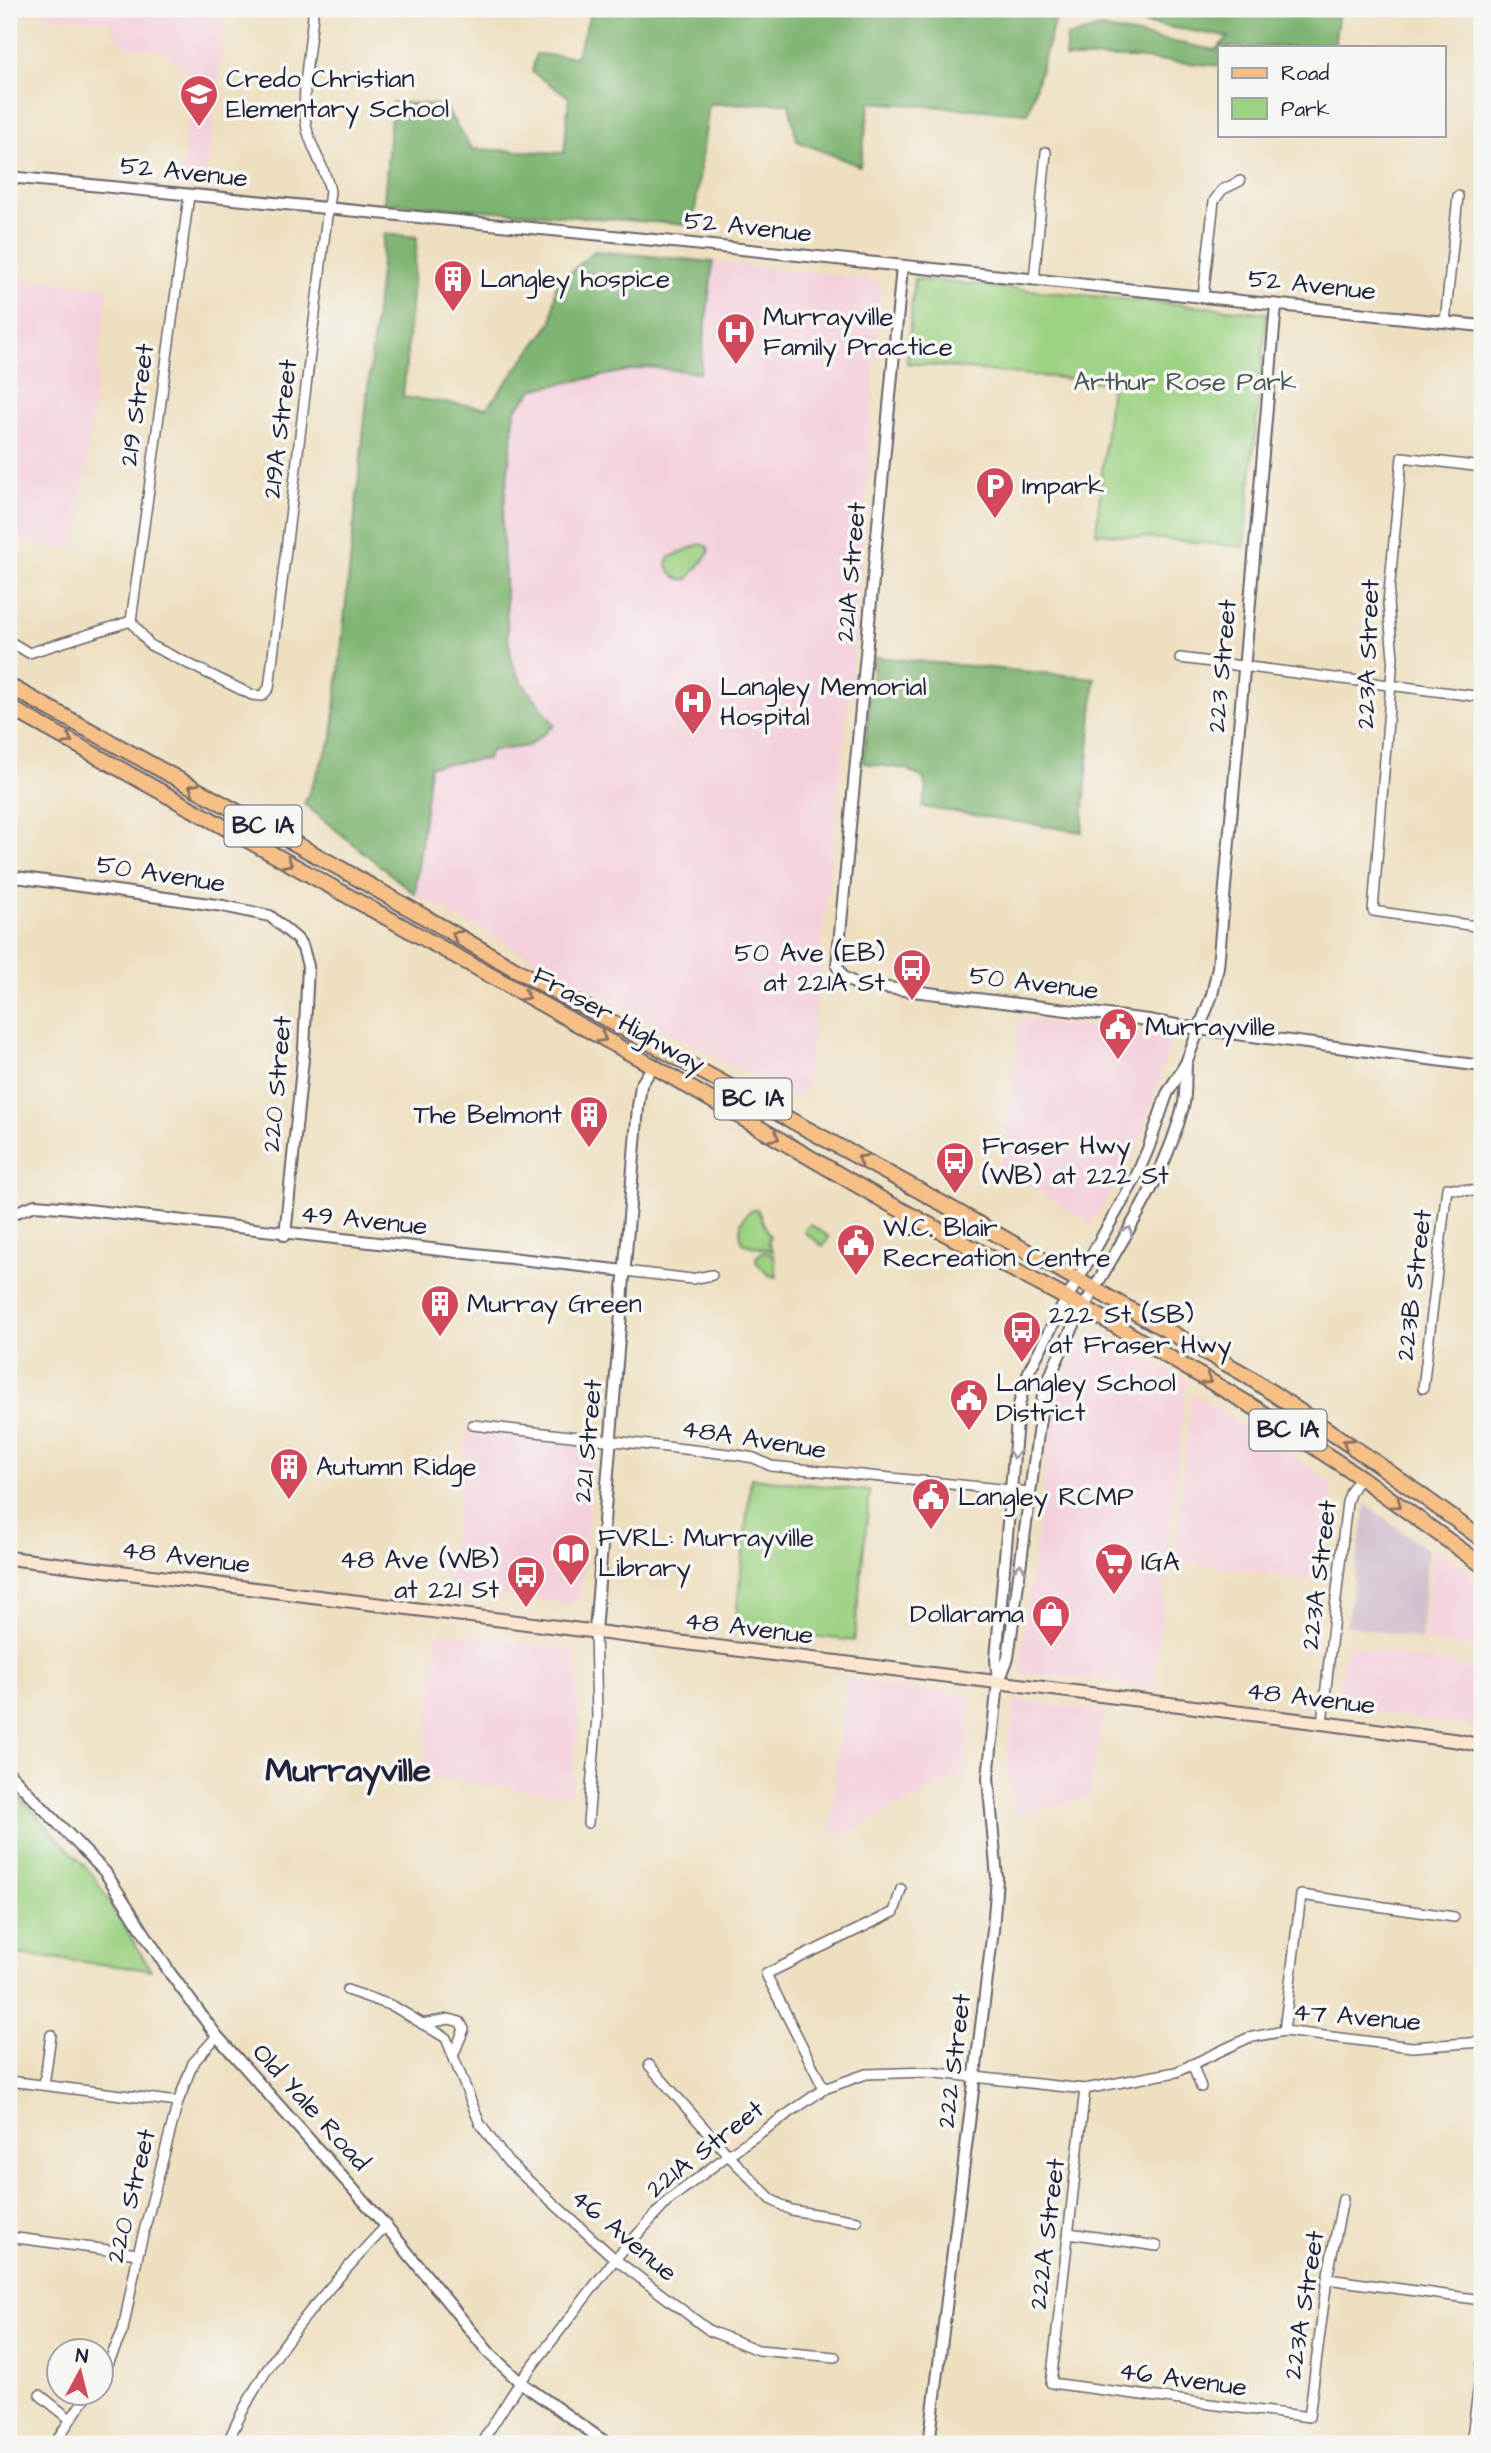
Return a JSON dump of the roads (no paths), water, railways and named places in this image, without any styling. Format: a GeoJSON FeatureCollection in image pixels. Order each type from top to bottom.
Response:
{"type":"FeatureCollection","features":[{"type":"Feature","properties":{"kind":"main road","name":"Fraser Highway"},"geometry":{"type":"LineString","coordinates":[[9,686],[343,870],[515,969],[922,1192],[1247,1376],[1375,1462],[1482,1539]]}},
{"type":"Feature","properties":{"kind":"main road","name":"Fraser Highway"},"geometry":{"type":"LineString","coordinates":[[9,707],[653,1066],[888,1203],[1085,1308],[1252,1406],[1360,1477],[1482,1565]]}},
{"type":"Feature","properties":{"kind":"main road","name":"48 Avenue"},"geometry":{"type":"LineString","coordinates":[[9,1558],[1322,1723],[1482,1746]]}},
{"type":"Feature","properties":{"kind":"street","name":"219A Street"},"geometry":{"type":"LineString","coordinates":[[131,621],[150,645],[252,695],[262,696],[269,688],[330,191],[328,179],[308,134],[304,113],[313,15]]}},
{"type":"Feature","properties":{"kind":"street"},"geometry":{"type":"LineString","coordinates":[[1034,280],[1046,152]]}},
{"type":"Feature","properties":{"kind":"street","name":"52 Avenue"},"geometry":{"type":"LineString","coordinates":[[9,177],[1482,326]]}},
{"type":"Feature","properties":{"kind":"street"},"geometry":{"type":"LineString","coordinates":[[1203,297],[1214,201],[1222,190],[1240,181]]}},
{"type":"Feature","properties":{"kind":"street","name":"219 Street"},"geometry":{"type":"LineString","coordinates":[[131,621],[189,196]]}},
{"type":"Feature","properties":{"kind":"street"},"geometry":{"type":"LineString","coordinates":[[1444,322],[1458,196]]}},
{"type":"Feature","properties":{"kind":"street","name":"221A Street"},"geometry":{"type":"LineString","coordinates":[[837,966],[902,267]]}},
{"type":"Feature","properties":{"kind":"street","name":"223 Street"},"geometry":{"type":"LineString","coordinates":[[1199,1029],[1212,995],[1218,967],[1276,305]]}},
{"type":"Feature","properties":{"kind":"street","name":"223A Street"},"geometry":{"type":"LineString","coordinates":[[1482,467],[1402,457],[1388,603],[1393,657],[1373,911],[1482,927]]}},
{"type":"Feature","properties":{"kind":"street"},"geometry":{"type":"LineString","coordinates":[[9,641],[29,653],[131,621]]}},
{"type":"Feature","properties":{"kind":"street"},"geometry":{"type":"LineString","coordinates":[[1180,658],[1482,696]]}},
{"type":"Feature","properties":{"kind":"street","name":"50 Avenue"},"geometry":{"type":"LineString","coordinates":[[9,876],[209,904],[270,916],[297,939]]}},
{"type":"Feature","properties":{"kind":"street","name":"220 Street"},"geometry":{"type":"LineString","coordinates":[[285,1234],[304,1049],[308,966],[303,948],[297,939]]}},
{"type":"Feature","properties":{"kind":"street","name":"50 Avenue"},"geometry":{"type":"LineString","coordinates":[[837,966],[844,977],[856,984],[1148,1020],[1482,1066]]}},
{"type":"Feature","properties":{"kind":"street","name":"222 Street"},"geometry":{"type":"LineString","coordinates":[[929,2444],[988,1971],[997,1878],[988,1778],[998,1682],[996,1659],[1018,1410],[1036,1357],[1136,1177],[1167,1094],[1186,1063],[1199,1029]]}},
{"type":"Feature","properties":{"kind":"street","name":"222 Street"},"geometry":{"type":"LineString","coordinates":[[998,1682],[1008,1658],[1043,1396],[1050,1376],[1094,1290],[1153,1185],[1166,1156],[1184,1101],[1186,1063]]}},
{"type":"Feature","properties":{"kind":"street","name":"221 Street"},"geometry":{"type":"LineString","coordinates":[[588,1823],[597,1717],[595,1631],[640,1089],[653,1066]]}},
{"type":"Feature","properties":{"kind":"street","name":"223B Street"},"geometry":{"type":"LineString","coordinates":[[1423,1388],[1447,1188],[1482,1192]]}},
{"type":"Feature","properties":{"kind":"street","name":"49 Avenue"},"geometry":{"type":"LineString","coordinates":[[10,1214],[35,1205],[692,1279],[712,1275]]}},
{"type":"Feature","properties":{"kind":"street","name":"48A Avenue"},"geometry":{"type":"LineString","coordinates":[[472,1425],[737,1455],[754,1458],[771,1466],[1030,1492]]}},
{"type":"Feature","properties":{"kind":"street","name":"223A Street"},"geometry":{"type":"LineString","coordinates":[[1322,1723],[1348,1502],[1360,1477]]}},
{"type":"Feature","properties":{"kind":"street","name":"Old Yale Road"},"geometry":{"type":"LineString","coordinates":[[9,1773],[105,1872],[170,1973],[217,2036],[386,2226],[490,2354],[520,2382],[608,2444]]}},
{"type":"Feature","properties":{"kind":"street"},"geometry":{"type":"LineString","coordinates":[[824,2089],[766,1974],[894,1912],[901,1889]]}},
{"type":"Feature","properties":{"kind":"street"},"geometry":{"type":"LineString","coordinates":[[1284,2031],[1301,1895],[1454,1917]]}},
{"type":"Feature","properties":{"kind":"street","name":"46 Avenue"},"geometry":{"type":"LineString","coordinates":[[347,1990],[393,2007],[446,2038],[480,2124],[508,2162],[615,2259],[710,2332],[758,2350],[835,2357]]}},
{"type":"Feature","properties":{"kind":"street"},"geometry":{"type":"LineString","coordinates":[[422,2024],[449,2019],[460,2022],[464,2029],[453,2056]]}},
{"type":"Feature","properties":{"kind":"street","name":"47 Avenue"},"geometry":{"type":"LineString","coordinates":[[974,2077],[1084,2089],[1176,2072],[1248,2038],[1284,2031],[1412,2047],[1482,2042]]}},
{"type":"Feature","properties":{"kind":"street"},"geometry":{"type":"LineString","coordinates":[[44,2085],[51,2035]]}},
{"type":"Feature","properties":{"kind":"street","name":"220 Street"},"geometry":{"type":"LineString","coordinates":[[116,2346],[123,2330],[138,2254],[178,2102],[193,2063],[217,2036]]}},
{"type":"Feature","properties":{"kind":"street"},"geometry":{"type":"LineString","coordinates":[[1192,2064],[1201,2087]]}},
{"type":"Feature","properties":{"kind":"street"},"geometry":{"type":"LineString","coordinates":[[649,2065],[728,2155],[772,2200],[791,2210],[857,2221]]}},
{"type":"Feature","properties":{"kind":"street","name":"221A Street"},"geometry":{"type":"LineString","coordinates":[[483,2444],[520,2382],[615,2259],[669,2200],[728,2155],[824,2089],[866,2074],[928,2072],[974,2077]]}},
{"type":"Feature","properties":{"kind":"street"},"geometry":{"type":"LineString","coordinates":[[9,2081],[178,2102]]}},
{"type":"Feature","properties":{"kind":"street","name":"222A Street"},"geometry":{"type":"LineString","coordinates":[[1051,2382],[1084,2089]]}},
{"type":"Feature","properties":{"kind":"street","name":"223A Street"},"geometry":{"type":"LineString","coordinates":[[1309,2417],[1327,2279],[1343,2199]]}},
{"type":"Feature","properties":{"kind":"street"},"geometry":{"type":"LineString","coordinates":[[227,2444],[240,2415],[272,2360],[319,2298],[386,2226]]}},
{"type":"Feature","properties":{"kind":"street"},"geometry":{"type":"LineString","coordinates":[[1069,2233],[1157,2246]]}},
{"type":"Feature","properties":{"kind":"street"},"geometry":{"type":"LineString","coordinates":[[9,2237],[138,2254]]}},
{"type":"Feature","properties":{"kind":"street"},"geometry":{"type":"LineString","coordinates":[[1327,2279],[1482,2300]]}},
{"type":"Feature","properties":{"kind":"street"},"geometry":{"type":"LineString","coordinates":[[1471,2444],[1482,2361]]}},
{"type":"Feature","properties":{"kind":"street","name":"46 Avenue"},"geometry":{"type":"LineString","coordinates":[[1051,2382],[1309,2417]]}},
{"type":"Feature","properties":{"kind":"street"},"geometry":{"type":"LineString","coordinates":[[40,2395],[71,2419]]}},
{"type":"Feature","properties":{"kind":"street"},"geometry":{"type":"LineString","coordinates":[[54,2444],[78,2408]]}},
{"type":"Feature","properties":{"kind":"place","name":"Credo Christian Elementary School"},"geometry":{"type":"Point","coordinates":[199,128]}},
{"type":"Feature","properties":{"kind":"place","name":"Langley hospice"},"geometry":{"type":"Point","coordinates":[453,313]}},
{"type":"Feature","properties":{"kind":"place","name":"Murrayville Family Practice"},"geometry":{"type":"Point","coordinates":[736,366]}},
{"type":"Feature","properties":{"kind":"place","name":"Impark"},"geometry":{"type":"Point","coordinates":[995,520]}},
{"type":"Feature","properties":{"kind":"place","name":"Langley Memorial Hospital"},"geometry":{"type":"Point","coordinates":[693,736]}},
{"type":"Feature","properties":{"kind":"place","name":"50 Ave (EB) at 221A St"},"geometry":{"type":"Point","coordinates":[912,1002]}},
{"type":"Feature","properties":{"kind":"place","name":"Murrayville"},"geometry":{"type":"Point","coordinates":[1118,1061]}},
{"type":"Feature","properties":{"kind":"place","name":"The Belmont"},"geometry":{"type":"Point","coordinates":[589,1149]}},
{"type":"Feature","properties":{"kind":"place","name":"Fraser Hwy (WB) at 222 St"},"geometry":{"type":"Point","coordinates":[955,1195]}},
{"type":"Feature","properties":{"kind":"place","name":"W.C. Blair Recreation Centre"},"geometry":{"type":"Point","coordinates":[856,1277]}},
{"type":"Feature","properties":{"kind":"place","name":"Murray Green"},"geometry":{"type":"Point","coordinates":[440,1338]}},
{"type":"Feature","properties":{"kind":"place","name":"222 St (SB) at Fraser Hwy"},"geometry":{"type":"Point","coordinates":[1022,1364]}},
{"type":"Feature","properties":{"kind":"place","name":"Langley School District"},"geometry":{"type":"Point","coordinates":[969,1432]}},
{"type":"Feature","properties":{"kind":"place","name":"Autumn Ridge"},"geometry":{"type":"Point","coordinates":[289,1501]}},
{"type":"Feature","properties":{"kind":"place","name":"Langley RCMP"},"geometry":{"type":"Point","coordinates":[931,1531]}},
{"type":"Feature","properties":{"kind":"place","name":"FVRL: Murrayville Library"},"geometry":{"type":"Point","coordinates":[571,1587]}},
{"type":"Feature","properties":{"kind":"place","name":"IGA"},"geometry":{"type":"Point","coordinates":[1114,1596]}},
{"type":"Feature","properties":{"kind":"place","name":"48 Ave (WB) at 221 St"},"geometry":{"type":"Point","coordinates":[526,1609]}},
{"type":"Feature","properties":{"kind":"place","name":"Dollarama"},"geometry":{"type":"Point","coordinates":[1051,1648]}},
{"type":"Feature","properties":{"kind":"district","name":"Murrayville"},"geometry":{"type":"Point","coordinates":[348,1771]}},
{"type":"Feature","properties":{"kind":"park label","name":"Arthur Rose Park"},"geometry":{"type":"Point","coordinates":[1185,382]}}]}
